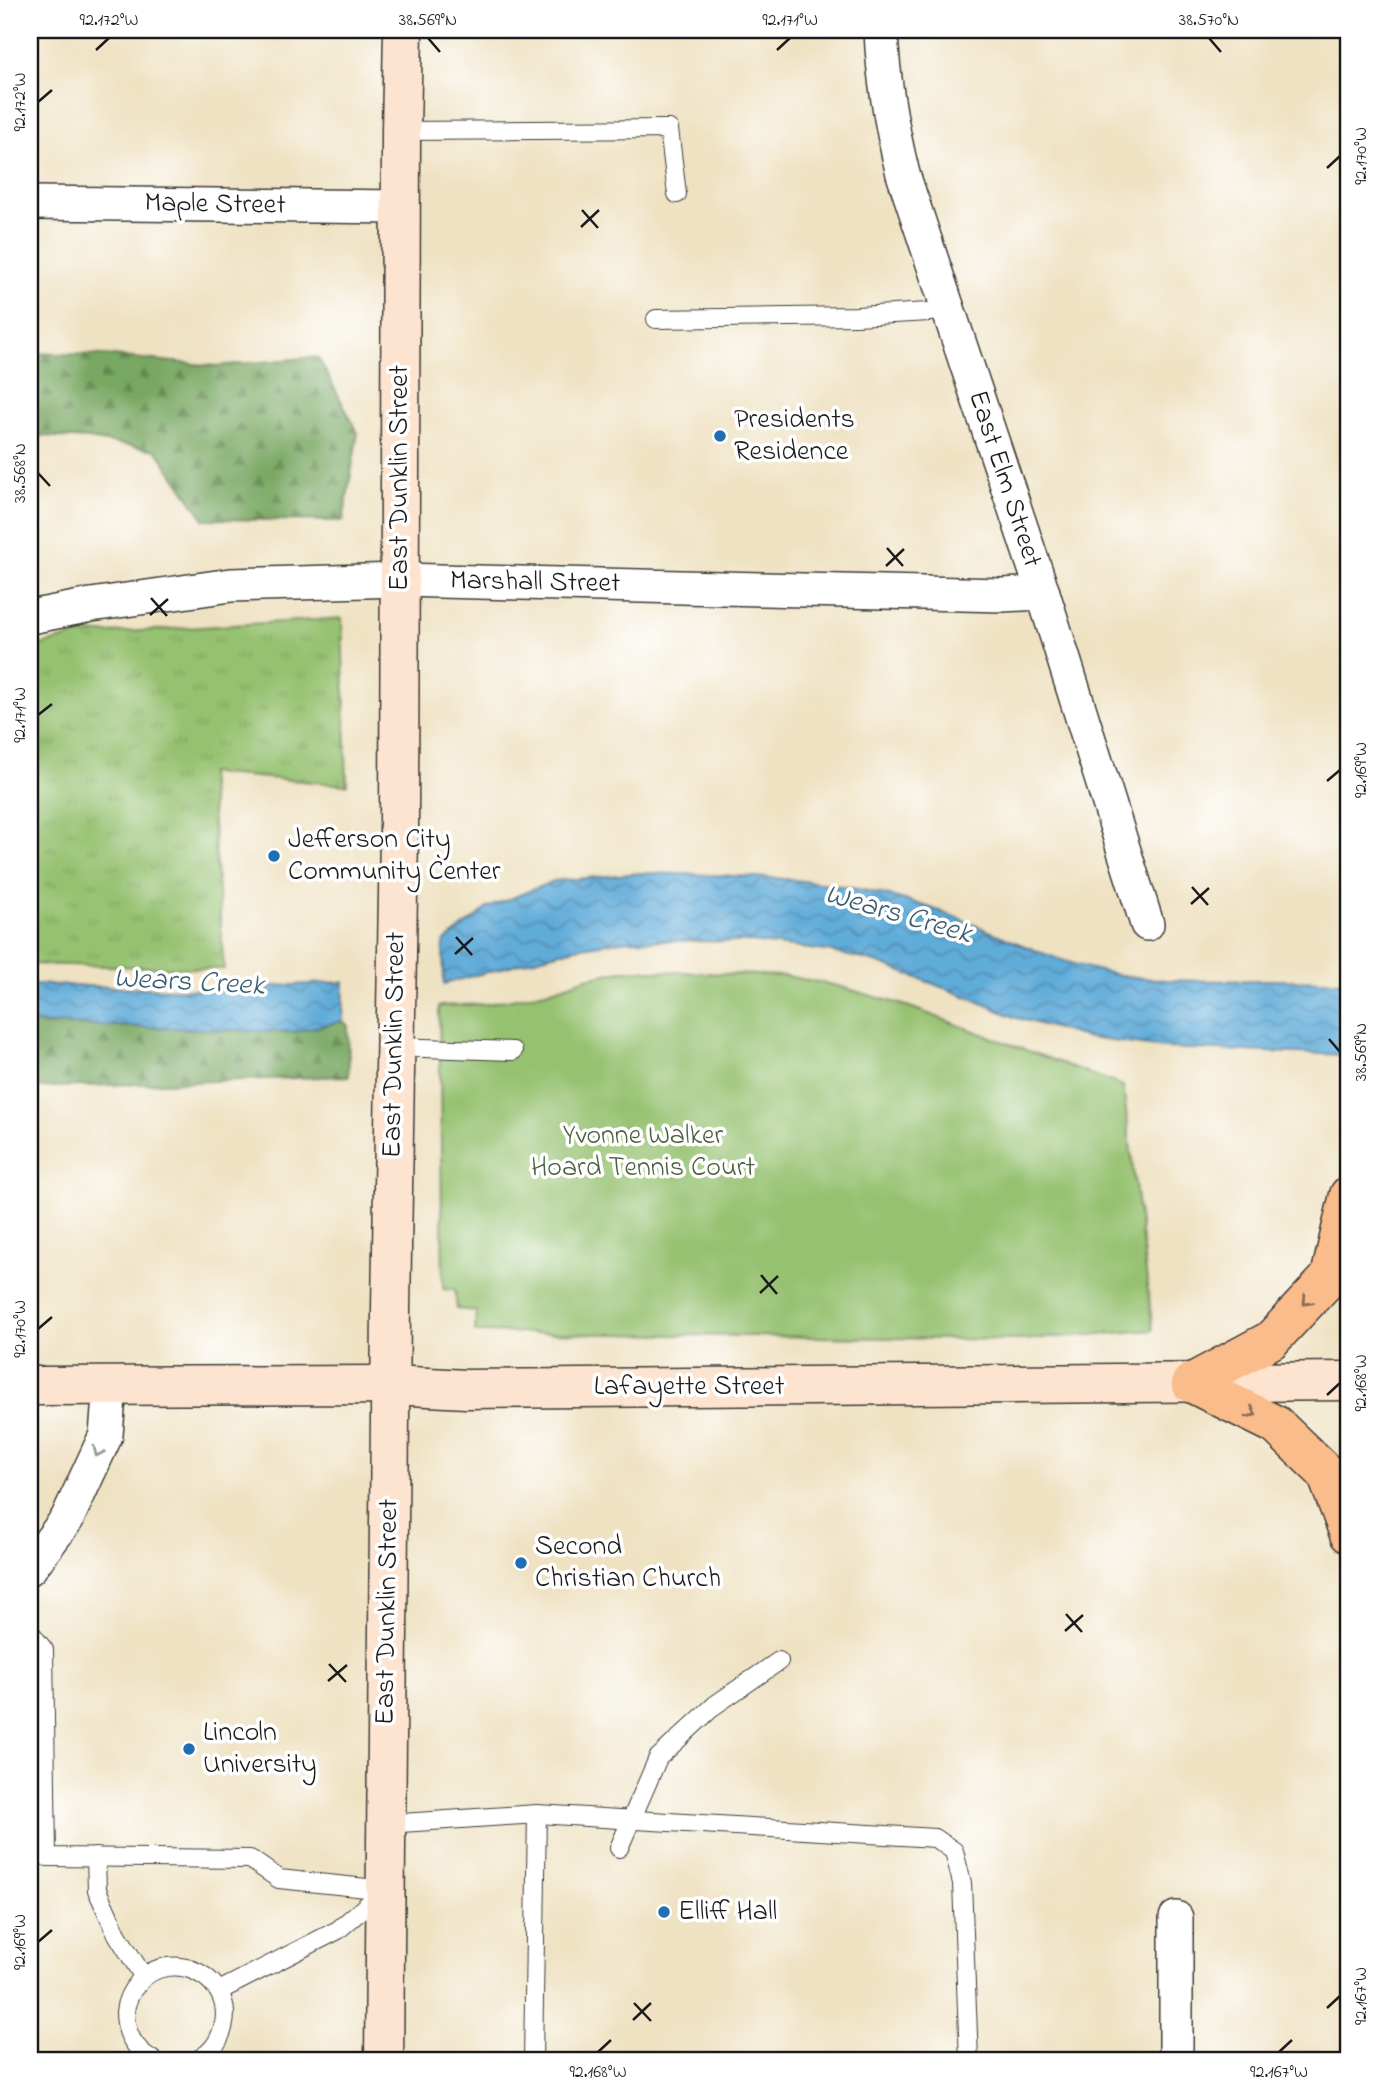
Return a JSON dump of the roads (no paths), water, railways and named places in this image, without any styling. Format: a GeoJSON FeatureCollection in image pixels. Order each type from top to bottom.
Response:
{"type":"FeatureCollection","features":[{"type":"Feature","properties":{"kind":"highway"},"geometry":{"type":"LineString","coordinates":[[1191,1383],[1271,1340],[1330,1277],[1349,1195]]}},
{"type":"Feature","properties":{"kind":"highway"},"geometry":{"type":"LineString","coordinates":[[1191,1383],[1276,1425],[1287,1435],[1326,1473],[1349,1534]]}},
{"type":"Feature","properties":{"kind":"main road","name":"East Dunklin Street"},"geometry":{"type":"LineString","coordinates":[[384,2060],[394,1047],[399,834],[403,30]]}},
{"type":"Feature","properties":{"kind":"main road","name":"Lafayette Street"},"geometry":{"type":"LineString","coordinates":[[30,1386],[391,1385],[479,1389],[1349,1381]]}},
{"type":"Feature","properties":{"kind":"street","name":"East Elm Street"},"geometry":{"type":"LineString","coordinates":[[881,30],[883,77],[903,174],[1043,593],[1147,924]]}},
{"type":"Feature","properties":{"kind":"street","name":"Maple Street"},"geometry":{"type":"LineString","coordinates":[[30,203],[401,207]]}},
{"type":"Feature","properties":{"kind":"street","name":"Marshall Street"},"geometry":{"type":"LineString","coordinates":[[30,617],[91,605],[231,585],[399,580],[1002,595],[1043,593]]}},
{"type":"Feature","properties":{"kind":"street"},"geometry":{"type":"LineString","coordinates":[[30,1569],[66,1519],[106,1435],[110,1385]]}},
{"type":"Feature","properties":{"kind":"street"},"geometry":{"type":"LineString","coordinates":[[1176,1918],[1176,2060]]}},
{"type":"Feature","properties":{"kind":"lane"},"geometry":{"type":"LineString","coordinates":[[401,131],[669,129],[677,194]]}},
{"type":"Feature","properties":{"kind":"lane"},"geometry":{"type":"LineString","coordinates":[[656,319],[856,316],[948,310]]}},
{"type":"Feature","properties":{"kind":"lane"},"geometry":{"type":"LineString","coordinates":[[394,1047],[513,1051]]}},
{"type":"Feature","properties":{"kind":"lane"},"geometry":{"type":"LineString","coordinates":[[30,1632],[44,1650],[47,1857],[250,1859],[279,1879],[386,1890]]}},
{"type":"Feature","properties":{"kind":"lane"},"geometry":{"type":"LineString","coordinates":[[619,1848],[658,1758],[715,1705],[779,1661]]}},
{"type":"Feature","properties":{"kind":"lane"},"geometry":{"type":"LineString","coordinates":[[533,2060],[537,1814]]}},
{"type":"Feature","properties":{"kind":"lane"},"geometry":{"type":"LineString","coordinates":[[386,1824],[537,1814],[935,1838],[954,1851],[962,1883],[969,2060]]}},
{"type":"Feature","properties":{"kind":"lane"},"geometry":{"type":"LineString","coordinates":[[96,1857],[97,1890],[117,1934],[144,1976]]}},
{"type":"Feature","properties":{"kind":"lane"},"geometry":{"type":"LineString","coordinates":[[219,1991],[338,1930],[386,1890]]}},
{"type":"Feature","properties":{"kind":"lane"},"geometry":{"type":"LineString","coordinates":[[153,2060],[142,2054],[131,2040],[125,2024],[126,2006],[132,1990],[144,1976],[158,1968],[176,1965],[193,1969],[208,1978],[219,1991],[224,2005],[225,2021],[221,2036],[213,2049],[197,2060]]}},
{"type":"Feature","properties":{"kind":"water","name":"Wears Creek"},"geometry":{"type":"Polygon","coordinates":[[[640,873],[749,876],[857,889],[928,907],[1053,957],[1118,975],[1185,981],[1349,982],[1349,1055],[1164,1048],[1089,1038],[1014,1017],[876,962],[827,951],[751,942],[627,940],[575,948],[444,984],[443,943],[487,908],[554,881],[640,873]]]}},
{"type":"Feature","properties":{"kind":"water"},"geometry":{"type":"Polygon","coordinates":[[[344,982],[343,1021],[293,1032],[30,1023],[30,984],[207,990],[344,982]]]}},
{"type":"Feature","properties":{"kind":"place","name":"Presidents Residence"},"geometry":{"type":"Point","coordinates":[720,436]}},
{"type":"Feature","properties":{"kind":"place","name":"Jefferson City Community Center"},"geometry":{"type":"Point","coordinates":[274,856]}},
{"type":"Feature","properties":{"kind":"place","name":"Second Christian Church"},"geometry":{"type":"Point","coordinates":[521,1563]}},
{"type":"Feature","properties":{"kind":"place","name":"Lincoln University"},"geometry":{"type":"Point","coordinates":[189,1749]}},
{"type":"Feature","properties":{"kind":"place","name":"Elliff Hall"},"geometry":{"type":"Point","coordinates":[664,1912]}},
{"type":"Feature","properties":{"kind":"park label","name":"Yvonne Walker Hoard Tennis Court"},"geometry":{"type":"Point","coordinates":[643,1152]}}]}
